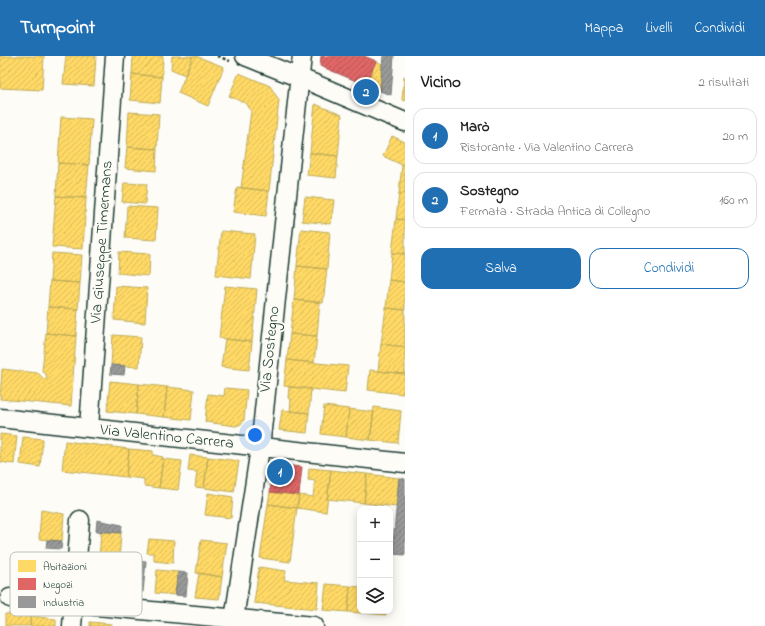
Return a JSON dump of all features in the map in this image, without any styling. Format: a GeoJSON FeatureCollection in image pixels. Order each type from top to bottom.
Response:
{"type":"FeatureCollection","features":[{"type":"Feature","properties":{"kind":"street","name":"Via Giuseppe Timermans"},"geometry":{"type":"LineString","coordinates":[[89,428],[115,56]]}},
{"type":"Feature","properties":{"kind":"street"},"geometry":{"type":"LineString","coordinates":[[245,56],[405,122]]}},
{"type":"Feature","properties":{"kind":"street","name":"Via Sostegno"},"geometry":{"type":"LineString","coordinates":[[234,622],[260,448],[302,56]]}},
{"type":"Feature","properties":{"kind":"street","name":"Via Valentino Carrera"},"geometry":{"type":"LineString","coordinates":[[0,418],[405,463]]}},
{"type":"Feature","properties":{"kind":"street"},"geometry":{"type":"LineString","coordinates":[[78,552],[80,520]]}},
{"type":"Feature","properties":{"kind":"street"},"geometry":{"type":"LineString","coordinates":[[142,612],[234,622],[314,626]]}},
{"type":"Feature","properties":{"kind":"street"},"geometry":{"type":"LineString","coordinates":[[72,626],[73,616]]}},
{"type":"Feature","properties":{"kind":"building: Abitazioni"},"geometry":{"type":"Polygon","coordinates":[[[0,56],[44,56],[42,90],[0,88],[0,56]]]}},
{"type":"Feature","properties":{"kind":"building: Abitazioni"},"geometry":{"type":"Polygon","coordinates":[[[66,56],[96,56],[94,86],[63,84],[66,56]]]}},
{"type":"Feature","properties":{"kind":"building: Abitazioni"},"geometry":{"type":"Polygon","coordinates":[[[133,56],[163,56],[162,77],[132,74],[133,56]]]}},
{"type":"Feature","properties":{"kind":"building: Abitazioni"},"geometry":{"type":"Polygon","coordinates":[[[172,56],[193,56],[185,75],[171,69],[172,56]]]}},
{"type":"Feature","properties":{"kind":"building: Abitazioni"},"geometry":{"type":"Polygon","coordinates":[[[193,56],[224,67],[208,106],[178,93],[193,56]]]}},
{"type":"Feature","properties":{"kind":"building: Abitazioni"},"geometry":{"type":"Polygon","coordinates":[[[376,61],[382,64],[380,91],[366,85],[376,61]]]}},
{"type":"Feature","properties":{"kind":"building: Abitazioni"},"geometry":{"type":"Polygon","coordinates":[[[239,73],[270,86],[279,100],[269,191],[241,188],[251,111],[247,104],[229,96],[239,73]]]}},
{"type":"Feature","properties":{"kind":"building: Abitazioni"},"geometry":{"type":"Polygon","coordinates":[[[132,74],[162,77],[160,103],[130,100],[132,74]]]}},
{"type":"Feature","properties":{"kind":"building: Abitazioni"},"geometry":{"type":"Polygon","coordinates":[[[405,77],[405,101],[402,100],[405,77]]]}},
{"type":"Feature","properties":{"kind":"building: Abitazioni"},"geometry":{"type":"Polygon","coordinates":[[[315,104],[342,115],[338,156],[310,153],[315,104]]]}},
{"type":"Feature","properties":{"kind":"building: Abitazioni"},"geometry":{"type":"Polygon","coordinates":[[[129,112],[159,114],[157,149],[127,147],[129,112]]]}},
{"type":"Feature","properties":{"kind":"building: Abitazioni"},"geometry":{"type":"Polygon","coordinates":[[[61,117],[92,119],[89,165],[58,163],[61,117]]]}},
{"type":"Feature","properties":{"kind":"building: Abitazioni"},"geometry":{"type":"Polygon","coordinates":[[[392,136],[405,142],[405,165],[383,156],[392,136]]]}},
{"type":"Feature","properties":{"kind":"building: Abitazioni"},"geometry":{"type":"Polygon","coordinates":[[[127,147],[157,149],[156,171],[125,168],[127,147]]]}},
{"type":"Feature","properties":{"kind":"building: Abitazioni"},"geometry":{"type":"Polygon","coordinates":[[[310,153],[338,156],[336,178],[307,175],[310,153]]]}},
{"type":"Feature","properties":{"kind":"building: Abitazioni"},"geometry":{"type":"Polygon","coordinates":[[[58,163],[89,165],[86,198],[56,196],[58,163]]]}},
{"type":"Feature","properties":{"kind":"building: Abitazioni"},"geometry":{"type":"Polygon","coordinates":[[[405,164],[405,194],[399,193],[402,165],[405,164]]]}},
{"type":"Feature","properties":{"kind":"building: Abitazioni"},"geometry":{"type":"Polygon","coordinates":[[[124,183],[147,184],[145,204],[122,202],[124,183]]]}},
{"type":"Feature","properties":{"kind":"building: Abitazioni"},"geometry":{"type":"Polygon","coordinates":[[[237,187],[269,191],[266,216],[233,212],[237,187]]]}},
{"type":"Feature","properties":{"kind":"building: Abitazioni"},"geometry":{"type":"Polygon","coordinates":[[[399,193],[405,194],[405,220],[396,219],[399,193]]]}},
{"type":"Feature","properties":{"kind":"building: Abitazioni"},"geometry":{"type":"Polygon","coordinates":[[[56,196],[86,198],[83,249],[52,247],[56,196]]]}},
{"type":"Feature","properties":{"kind":"building: Abitazioni"},"geometry":{"type":"Polygon","coordinates":[[[305,197],[334,200],[331,224],[302,221],[305,197]]]}},
{"type":"Feature","properties":{"kind":"building: Abitazioni"},"geometry":{"type":"Polygon","coordinates":[[[127,206],[158,208],[156,240],[125,238],[127,206]]]}},
{"type":"Feature","properties":{"kind":"building: Abitazioni"},"geometry":{"type":"Polygon","coordinates":[[[396,219],[405,220],[405,254],[392,253],[396,219]]]}},
{"type":"Feature","properties":{"kind":"building: Abitazioni"},"geometry":{"type":"Polygon","coordinates":[[[301,229],[330,232],[327,269],[297,266],[301,229]]]}},
{"type":"Feature","properties":{"kind":"building: Abitazioni"},"geometry":{"type":"Polygon","coordinates":[[[221,231],[255,234],[251,279],[216,275],[221,231]]]}},
{"type":"Feature","properties":{"kind":"building: Abitazioni"},"geometry":{"type":"Polygon","coordinates":[[[119,252],[150,254],[149,276],[118,273],[119,252]]]}},
{"type":"Feature","properties":{"kind":"building: Abitazioni"},"geometry":{"type":"Polygon","coordinates":[[[52,253],[82,255],[80,283],[50,281],[52,253]]]}},
{"type":"Feature","properties":{"kind":"building: Abitazioni"},"geometry":{"type":"Polygon","coordinates":[[[392,253],[405,254],[405,282],[389,280],[392,253]]]}},
{"type":"Feature","properties":{"kind":"building: Abitazioni"},"geometry":{"type":"Polygon","coordinates":[[[297,266],[327,269],[323,303],[294,300],[297,266]]]}},
{"type":"Feature","properties":{"kind":"building: Abitazioni"},"geometry":{"type":"Polygon","coordinates":[[[389,280],[405,282],[405,310],[386,308],[389,280]]]}},
{"type":"Feature","properties":{"kind":"building: Abitazioni"},"geometry":{"type":"Polygon","coordinates":[[[50,281],[80,283],[78,309],[48,307],[50,281]]]}},
{"type":"Feature","properties":{"kind":"building: Abitazioni"},"geometry":{"type":"Polygon","coordinates":[[[116,286],[147,288],[145,323],[114,320],[116,286]]]}},
{"type":"Feature","properties":{"kind":"building: Abitazioni"},"geometry":{"type":"Polygon","coordinates":[[[225,286],[257,289],[252,342],[219,338],[225,286]]]}},
{"type":"Feature","properties":{"kind":"building: Abitazioni"},"geometry":{"type":"Polygon","coordinates":[[[294,300],[320,302],[317,336],[290,334],[294,300]]]}},
{"type":"Feature","properties":{"kind":"building: Abitazioni"},"geometry":{"type":"Polygon","coordinates":[[[48,307],[78,309],[76,336],[46,333],[48,307]]]}},
{"type":"Feature","properties":{"kind":"building: Abitazioni"},"geometry":{"type":"Polygon","coordinates":[[[386,308],[405,310],[405,347],[381,344],[386,308]]]}},
{"type":"Feature","properties":{"kind":"building: Abitazioni"},"geometry":{"type":"Polygon","coordinates":[[[46,333],[76,336],[71,406],[0,399],[2,369],[38,373],[44,379],[47,379],[47,376],[42,371],[46,333]]]}},
{"type":"Feature","properties":{"kind":"building: Abitazioni"},"geometry":{"type":"Polygon","coordinates":[[[290,334],[317,336],[314,363],[287,360],[290,334]]]}},
{"type":"Feature","properties":{"kind":"building: Abitazioni"},"geometry":{"type":"Polygon","coordinates":[[[113,335],[141,337],[139,367],[111,365],[113,335]]]}},
{"type":"Feature","properties":{"kind":"building: Abitazioni"},"geometry":{"type":"Polygon","coordinates":[[[225,339],[252,342],[249,370],[221,367],[225,339]]]}},
{"type":"Feature","properties":{"kind":"building: Abitazioni"},"geometry":{"type":"Polygon","coordinates":[[[381,344],[405,347],[405,374],[378,371],[381,344]]]}},
{"type":"Feature","properties":{"kind":"building: Abitazioni"},"geometry":{"type":"Polygon","coordinates":[[[287,360],[348,366],[345,393],[284,386],[287,360]]]}},
{"type":"Feature","properties":{"kind":"building: Abitazioni"},"geometry":{"type":"Polygon","coordinates":[[[370,370],[405,374],[403,394],[368,390],[370,370]]]}},
{"type":"Feature","properties":{"kind":"building: Abitazioni"},"geometry":{"type":"Polygon","coordinates":[[[110,381],[139,384],[136,414],[107,411],[110,381]]]}},
{"type":"Feature","properties":{"kind":"building: Abitazioni"},"geometry":{"type":"Polygon","coordinates":[[[139,384],[167,387],[164,417],[136,414],[139,384]]]}},
{"type":"Feature","properties":{"kind":"building: Abitazioni"},"geometry":{"type":"Polygon","coordinates":[[[167,387],[194,390],[191,420],[164,417],[167,387]]]}},
{"type":"Feature","properties":{"kind":"building: Abitazioni"},"geometry":{"type":"Polygon","coordinates":[[[289,387],[311,389],[309,413],[290,411],[291,399],[288,398],[289,387]]]}},
{"type":"Feature","properties":{"kind":"building: Abitazioni"},"geometry":{"type":"Polygon","coordinates":[[[225,388],[247,390],[244,420],[241,424],[236,426],[205,422],[208,394],[224,396],[225,388]]]}},
{"type":"Feature","properties":{"kind":"building: Abitazioni"},"geometry":{"type":"Polygon","coordinates":[[[324,406],[349,409],[346,437],[321,434],[324,406]]]}},
{"type":"Feature","properties":{"kind":"building: Abitazioni"},"geometry":{"type":"Polygon","coordinates":[[[374,407],[401,411],[398,443],[370,440],[374,407]]]}},
{"type":"Feature","properties":{"kind":"building: Abitazioni"},"geometry":{"type":"Polygon","coordinates":[[[349,409],[374,412],[370,440],[346,437],[349,409]]]}},
{"type":"Feature","properties":{"kind":"building: Abitazioni"},"geometry":{"type":"Polygon","coordinates":[[[282,410],[309,413],[307,433],[279,430],[282,410]]]}},
{"type":"Feature","properties":{"kind":"building: Abitazioni"},"geometry":{"type":"Polygon","coordinates":[[[0,434],[17,436],[14,464],[0,462],[0,434]]]}},
{"type":"Feature","properties":{"kind":"building: Abitazioni"},"geometry":{"type":"Polygon","coordinates":[[[23,437],[43,439],[40,467],[20,464],[23,437]]]}},
{"type":"Feature","properties":{"kind":"building: Abitazioni"},"geometry":{"type":"Polygon","coordinates":[[[65,441],[129,449],[126,477],[62,470],[65,441]]]}},
{"type":"Feature","properties":{"kind":"building: Abitazioni"},"geometry":{"type":"Polygon","coordinates":[[[129,449],[153,451],[153,455],[163,457],[159,488],[144,486],[144,479],[126,477],[129,449]]]}},
{"type":"Feature","properties":{"kind":"building: Abitazioni"},"geometry":{"type":"Polygon","coordinates":[[[190,455],[208,457],[204,488],[195,487],[197,472],[188,471],[190,455]]]}},
{"type":"Feature","properties":{"kind":"building: Abitazioni"},"geometry":{"type":"Polygon","coordinates":[[[208,457],[239,461],[234,492],[204,488],[208,457]]]}},
{"type":"Feature","properties":{"kind":"building: Abitazioni"},"geometry":{"type":"Polygon","coordinates":[[[163,459],[182,461],[178,490],[159,488],[163,459]]]}},
{"type":"Feature","properties":{"kind":"building: Abitazioni"},"geometry":{"type":"Polygon","coordinates":[[[309,468],[331,470],[326,512],[297,508],[299,495],[313,497],[315,481],[308,480],[309,468]]]}},
{"type":"Feature","properties":{"kind":"building: Abitazioni"},"geometry":{"type":"Polygon","coordinates":[[[331,470],[367,474],[364,503],[327,499],[331,470]]]}},
{"type":"Feature","properties":{"kind":"building: Abitazioni"},"geometry":{"type":"Polygon","coordinates":[[[367,474],[399,478],[396,507],[364,503],[367,474]]]}},
{"type":"Feature","properties":{"kind":"building: Abitazioni"},"geometry":{"type":"Polygon","coordinates":[[[270,492],[299,495],[297,508],[268,504],[270,492]]]}},
{"type":"Feature","properties":{"kind":"building: Abitazioni"},"geometry":{"type":"Polygon","coordinates":[[[208,493],[233,497],[231,518],[205,515],[208,493]]]}},
{"type":"Feature","properties":{"kind":"building: Abitazioni"},"geometry":{"type":"Polygon","coordinates":[[[268,504],[297,508],[290,562],[260,558],[268,504]]]}},
{"type":"Feature","properties":{"kind":"building: Abitazioni"},"geometry":{"type":"Polygon","coordinates":[[[41,510],[64,514],[62,541],[39,539],[41,510]]]}},
{"type":"Feature","properties":{"kind":"building: Abitazioni"},"geometry":{"type":"Polygon","coordinates":[[[101,531],[121,533],[120,552],[100,552],[101,531]]]}},
{"type":"Feature","properties":{"kind":"building: Abitazioni"},"geometry":{"type":"Polygon","coordinates":[[[149,539],[174,541],[173,563],[154,561],[154,553],[147,553],[149,539]]]}},
{"type":"Feature","properties":{"kind":"building: Abitazioni"},"geometry":{"type":"Polygon","coordinates":[[[201,540],[227,543],[222,577],[196,573],[201,540]]]}},
{"type":"Feature","properties":{"kind":"building: Abitazioni"},"geometry":{"type":"Polygon","coordinates":[[[259,567],[286,571],[284,580],[319,583],[317,609],[254,603],[259,567]]]}},
{"type":"Feature","properties":{"kind":"building: Abitazioni"},"geometry":{"type":"Polygon","coordinates":[[[157,570],[178,572],[175,595],[155,593],[157,570]]]}},
{"type":"Feature","properties":{"kind":"building: Abitazioni"},"geometry":{"type":"Polygon","coordinates":[[[199,573],[222,577],[219,599],[195,597],[199,573]]]}},
{"type":"Feature","properties":{"kind":"building: Abitazioni"},"geometry":{"type":"Polygon","coordinates":[[[326,584],[350,586],[348,612],[323,610],[326,584]]]}},
{"type":"Feature","properties":{"kind":"building: Abitazioni"},"geometry":{"type":"Polygon","coordinates":[[[350,586],[357,587],[357,613],[348,612],[350,586]]]}},
{"type":"Feature","properties":{"kind":"building: Abitazioni"},"geometry":{"type":"Polygon","coordinates":[[[5,614],[10,614],[10,616],[31,616],[30,626],[5,626],[5,614]]]}},
{"type":"Feature","properties":{"kind":"building: Abitazioni"},"geometry":{"type":"Polygon","coordinates":[[[31,616],[56,619],[56,626],[30,626],[31,616]]]}},
{"type":"Feature","properties":{"kind":"building: Abitazioni"},"geometry":{"type":"Polygon","coordinates":[[[90,622],[112,624],[112,626],[90,626],[90,622]]]}},
{"type":"Feature","properties":{"kind":"building: Negozi"},"geometry":{"type":"Polygon","coordinates":[[[321,56],[364,56],[376,61],[366,85],[320,66],[321,56]]]}},
{"type":"Feature","properties":{"kind":"building: Negozi"},"geometry":{"type":"Polygon","coordinates":[[[274,464],[302,467],[299,495],[270,492],[274,464]]]}},
{"type":"Feature","properties":{"kind":"building: Industria"},"geometry":{"type":"Polygon","coordinates":[[[383,56],[394,56],[391,95],[380,91],[383,56]]]}},
{"type":"Feature","properties":{"kind":"building: Industria"},"geometry":{"type":"Polygon","coordinates":[[[111,365],[125,366],[124,375],[110,374],[111,365]]]}},
{"type":"Feature","properties":{"kind":"building: Industria"},"geometry":{"type":"Polygon","coordinates":[[[399,478],[405,479],[405,555],[393,554],[399,478]]]}},
{"type":"Feature","properties":{"kind":"building: Industria"},"geometry":{"type":"Polygon","coordinates":[[[97,520],[122,525],[121,533],[96,531],[97,520]]]}},
{"type":"Feature","properties":{"kind":"building: Industria"},"geometry":{"type":"Polygon","coordinates":[[[47,540],[62,541],[61,549],[46,548],[47,540]]]}},
{"type":"Feature","properties":{"kind":"building: Industria"},"geometry":{"type":"Polygon","coordinates":[[[142,561],[146,561],[142,592],[142,561]]]}},
{"type":"Feature","properties":{"kind":"building: Industria"},"geometry":{"type":"Polygon","coordinates":[[[178,572],[188,573],[186,596],[175,595],[178,572]]]}},
{"type":"Feature","properties":{"kind":"place","name":"Sostegno"},"geometry":{"type":"Point","coordinates":[366,92]}},
{"type":"Feature","properties":{"kind":"place","name":"Marò"},"geometry":{"type":"Point","coordinates":[280,472]}}]}
